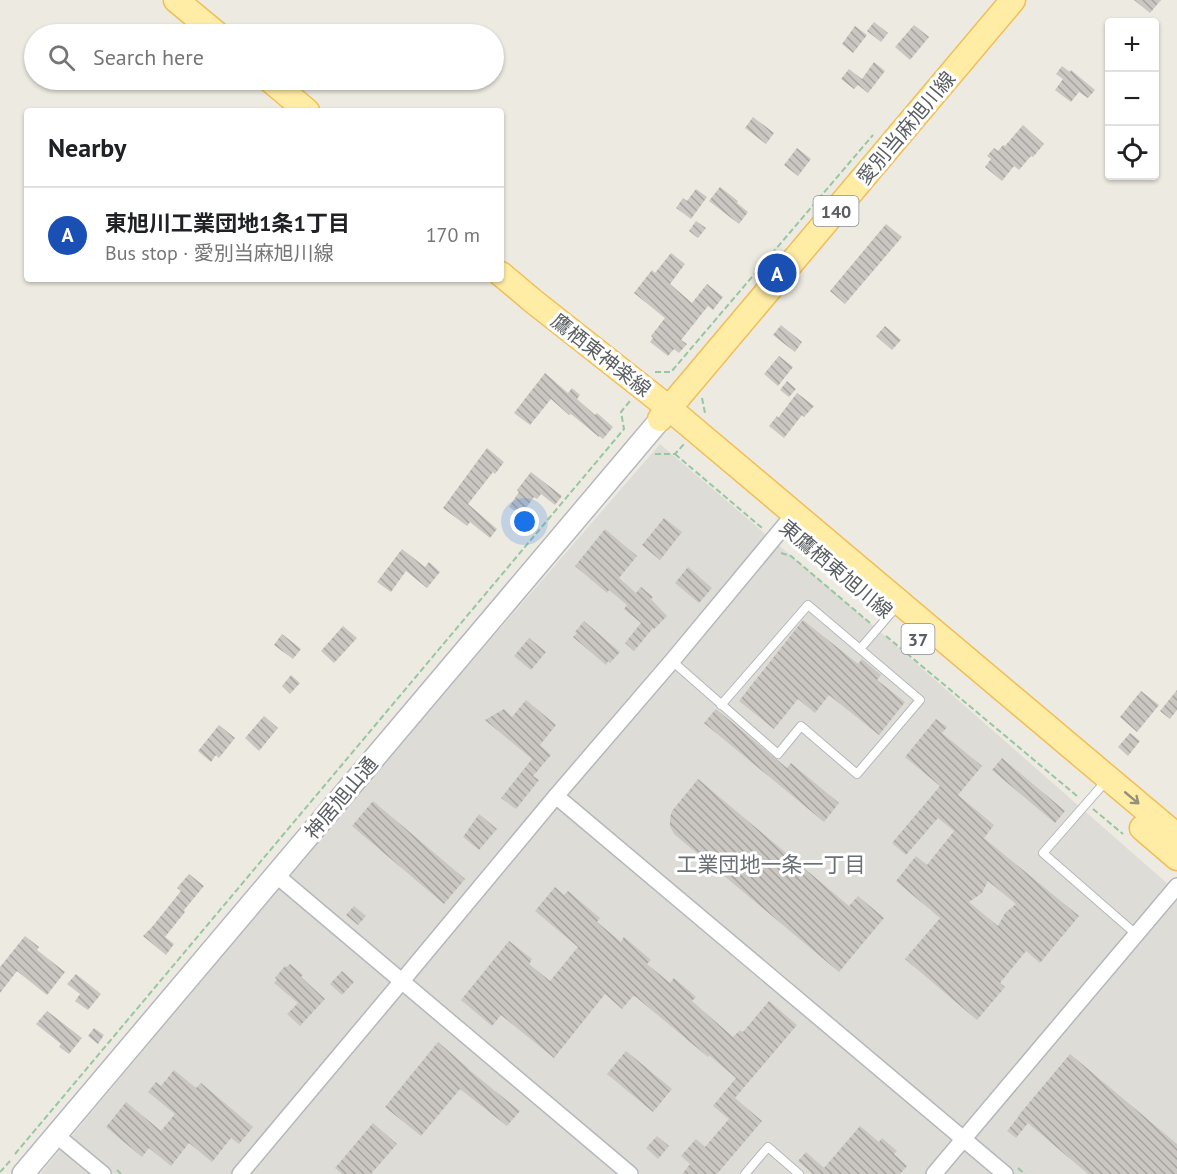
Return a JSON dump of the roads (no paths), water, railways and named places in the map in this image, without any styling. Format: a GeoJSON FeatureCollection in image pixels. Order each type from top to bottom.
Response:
{"type":"FeatureCollection","features":[{"type":"Feature","properties":{"kind":"main road"},"geometry":{"type":"LineString","coordinates":[[176,0],[205,24]]}},
{"type":"Feature","properties":{"kind":"main road","name":"愛別当麻旭川線"},"geometry":{"type":"LineString","coordinates":[[664,415],[1013,0]]}},
{"type":"Feature","properties":{"kind":"main road"},"geometry":{"type":"LineString","coordinates":[[282,90],[303,108]]}},
{"type":"Feature","properties":{"kind":"main road","name":"鷹栖東神楽線"},"geometry":{"type":"LineString","coordinates":[[504,277],[664,415]]}},
{"type":"Feature","properties":{"kind":"main road","name":"東鷹栖東旭川線"},"geometry":{"type":"LineString","coordinates":[[664,415],[782,524],[1177,858]]}},
{"type":"Feature","properties":{"kind":"main road","name":"神居旭山通"},"geometry":{"type":"LineString","coordinates":[[23,1174],[664,415]]}},
{"type":"Feature","properties":{"kind":"main road","name":"東鷹栖東旭川線"},"geometry":{"type":"LineString","coordinates":[[1097,790],[1177,836]]}},
{"type":"Feature","properties":{"kind":"street"},"geometry":{"type":"LineString","coordinates":[[240,1174],[672,661],[782,524]]}},
{"type":"Feature","properties":{"kind":"street"},"geometry":{"type":"LineString","coordinates":[[556,796],[1005,1174]]}},
{"type":"Feature","properties":{"kind":"street"},"geometry":{"type":"LineString","coordinates":[[276,875],[630,1174]]}},
{"type":"Feature","properties":{"kind":"street"},"geometry":{"type":"LineString","coordinates":[[934,1174],[1177,886]]}},
{"type":"Feature","properties":{"kind":"street"},"geometry":{"type":"LineString","coordinates":[[56,1134],[103,1174]]}},
{"type":"Feature","properties":{"kind":"lane"},"geometry":{"type":"LineString","coordinates":[[672,661],[721,705],[778,754],[801,726],[857,774],[920,700],[808,605],[721,705]]}},
{"type":"Feature","properties":{"kind":"lane"},"geometry":{"type":"LineString","coordinates":[[860,649],[889,615]]}},
{"type":"Feature","properties":{"kind":"lane"},"geometry":{"type":"LineString","coordinates":[[1097,790],[1043,853],[1137,935]]}},
{"type":"Feature","properties":{"kind":"lane"},"geometry":{"type":"LineString","coordinates":[[745,1174],[768,1147],[799,1174]]}},
{"type":"Feature","properties":{"kind":"place","name":"東旭川工業団地1条1丁目"},"geometry":{"type":"Point","coordinates":[777,273]}},
{"type":"Feature","properties":{"kind":"district","name":"工業団地一条一丁目"},"geometry":{"type":"Point","coordinates":[771,864]}}]}
